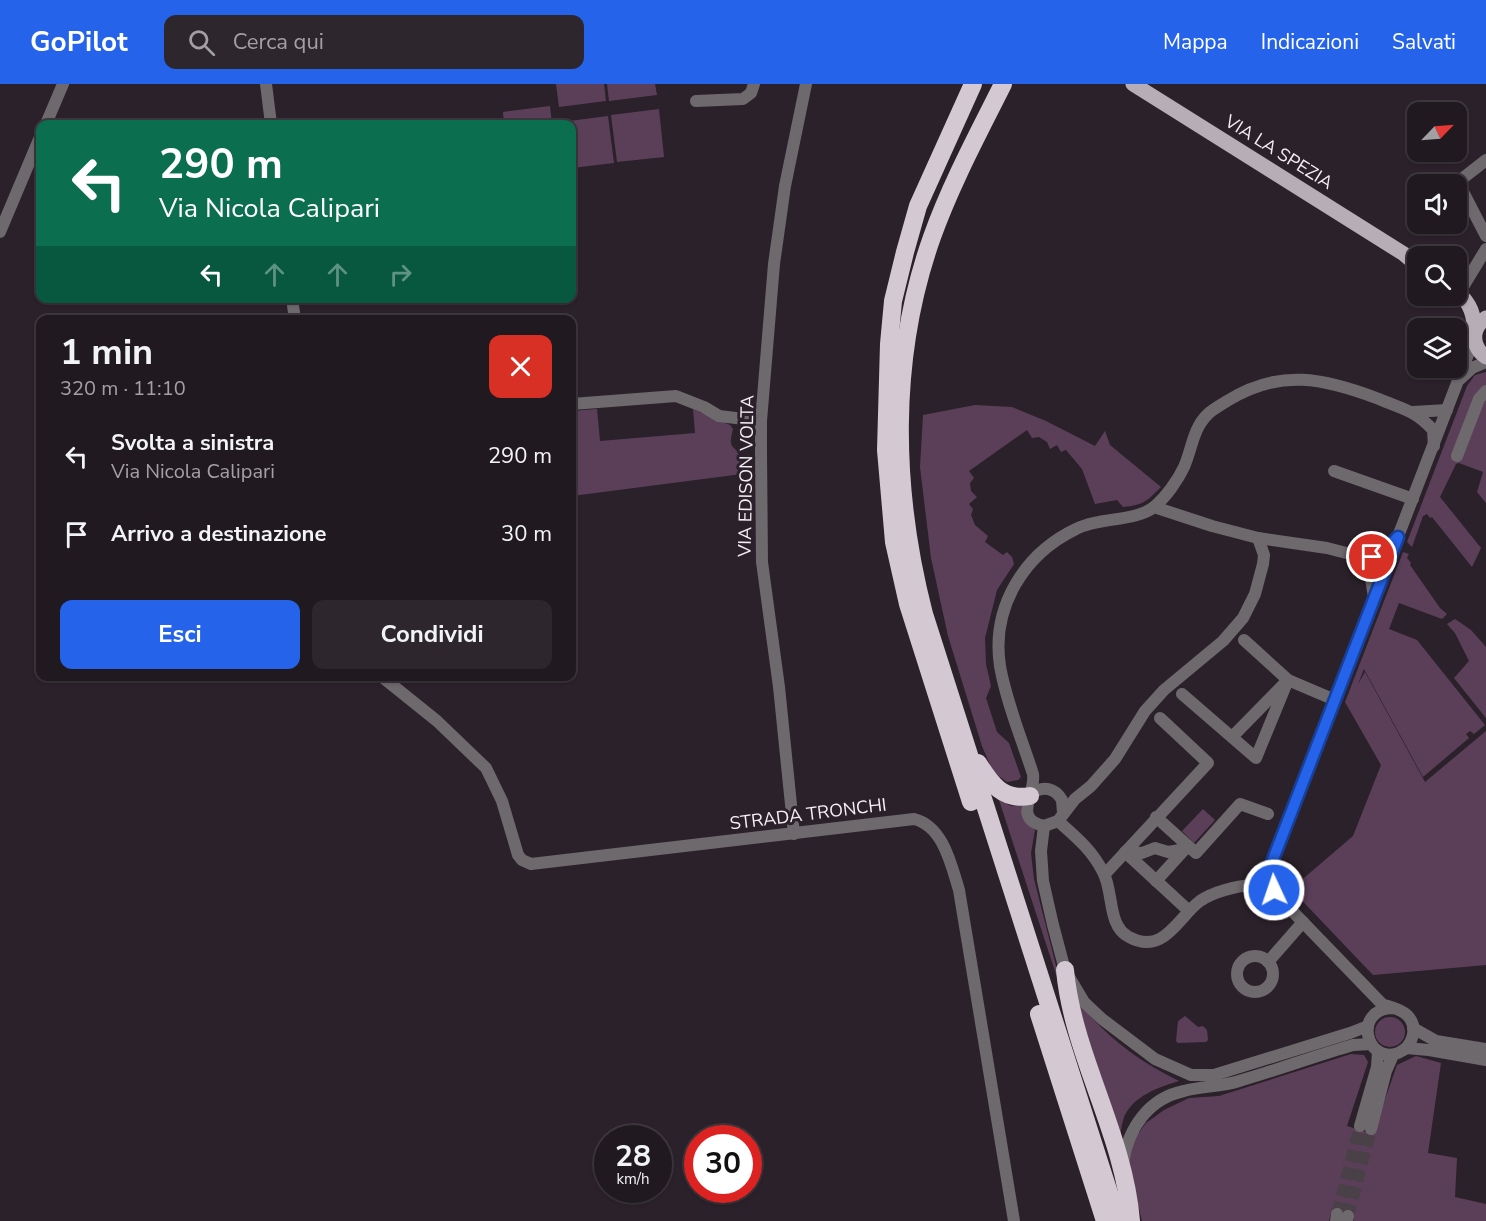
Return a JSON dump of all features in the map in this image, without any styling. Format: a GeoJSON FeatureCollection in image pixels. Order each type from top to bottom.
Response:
{"type":"FeatureCollection","features":[{"type":"Feature","properties":{"kind":"highway"},"geometry":{"type":"LineString","coordinates":[[974,84],[918,206],[893,301],[886,440],[894,542],[908,604],[1106,1221]]}},
{"type":"Feature","properties":{"kind":"highway"},"geometry":{"type":"LineString","coordinates":[[889,370],[911,265],[920,237],[942,183],[990,84]]}},
{"type":"Feature","properties":{"kind":"highway"},"geometry":{"type":"LineString","coordinates":[[1003,84],[936,226],[919,280],[907,335],[900,419],[902,503],[917,586],[941,668],[1118,1221]]}},
{"type":"Feature","properties":{"kind":"highway"},"geometry":{"type":"LineString","coordinates":[[907,335],[915,322],[952,216],[991,131],[1017,84]]}},
{"type":"Feature","properties":{"kind":"highway"},"geometry":{"type":"LineString","coordinates":[[941,668],[977,761],[987,778],[994,786],[1014,797],[1041,793]]}},
{"type":"Feature","properties":{"kind":"highway"},"geometry":{"type":"LineString","coordinates":[[1065,970],[1066,984],[1076,1021],[1125,1176],[1131,1221]]}},
{"type":"Feature","properties":{"kind":"main road","name":"VIA LA SPEZIA"},"geometry":{"type":"LineString","coordinates":[[1133,84],[1407,255]]}},
{"type":"Feature","properties":{"kind":"main road"},"geometry":{"type":"LineString","coordinates":[[1467,293],[1486,308]]}},
{"type":"Feature","properties":{"kind":"main road"},"geometry":{"type":"LineString","coordinates":[[1467,301],[1474,318],[1477,348],[1486,357]]}},
{"type":"Feature","properties":{"kind":"main road"},"geometry":{"type":"LineString","coordinates":[[1474,336],[1478,325],[1486,318]]}},
{"type":"Feature","properties":{"kind":"street"},"geometry":{"type":"LineString","coordinates":[[48,120],[63,84]]}},
{"type":"Feature","properties":{"kind":"street"},"geometry":{"type":"LineString","coordinates":[[266,84],[270,120]]}},
{"type":"Feature","properties":{"kind":"street"},"geometry":{"type":"LineString","coordinates":[[696,101],[743,99],[751,93],[754,84]]}},
{"type":"Feature","properties":{"kind":"street","name":"VIA EDISON VOLTA"},"geometry":{"type":"LineString","coordinates":[[794,834],[779,687],[762,562],[761,421],[774,264],[785,186],[806,84]]}},
{"type":"Feature","properties":{"kind":"street"},"geometry":{"type":"LineString","coordinates":[[0,232],[36,146]]}},
{"type":"Feature","properties":{"kind":"street"},"geometry":{"type":"LineString","coordinates":[[1486,160],[1458,182],[1486,236]]}},
{"type":"Feature","properties":{"kind":"street"},"geometry":{"type":"LineString","coordinates":[[1467,276],[1486,249]]}},
{"type":"Feature","properties":{"kind":"street"},"geometry":{"type":"LineString","coordinates":[[1393,1008],[1374,1014],[1368,1026],[1367,1032],[1375,1048],[1376,1069],[1366,1127],[1393,1054],[1406,1048],[1411,1042],[1413,1028],[1407,1015],[1393,1008],[1382,1004],[1303,922],[1274,890],[1269,874],[1460,379],[1461,370],[1474,336]]}},
{"type":"Feature","properties":{"kind":"street"},"geometry":{"type":"LineString","coordinates":[[1460,379],[1472,368],[1486,363]]}},
{"type":"Feature","properties":{"kind":"street"},"geometry":{"type":"LineString","coordinates":[[1060,817],[1064,804],[1041,793],[1033,774],[1000,665],[1000,630],[1012,590],[1026,567],[1047,546],[1066,534],[1092,523],[1138,514],[1154,507],[1170,490],[1184,466],[1198,427],[1209,413],[1242,392],[1274,381],[1293,379],[1346,386],[1413,412],[1433,430],[1434,446]]}},
{"type":"Feature","properties":{"kind":"street"},"geometry":{"type":"LineString","coordinates":[[1456,456],[1479,399],[1486,391]]}},
{"type":"Feature","properties":{"kind":"street"},"geometry":{"type":"LineString","coordinates":[[576,404],[675,396],[704,406],[720,416],[761,421]]}},
{"type":"Feature","properties":{"kind":"street"},"geometry":{"type":"LineString","coordinates":[[1413,412],[1447,410]]}},
{"type":"Feature","properties":{"kind":"street"},"geometry":{"type":"LineString","coordinates":[[1334,471],[1413,499]]}},
{"type":"Feature","properties":{"kind":"street"},"geometry":{"type":"LineString","coordinates":[[1170,490],[1183,516]]}},
{"type":"Feature","properties":{"kind":"street"},"geometry":{"type":"LineString","coordinates":[[1154,507],[1258,538],[1328,548],[1354,555],[1378,557],[1398,537]]}},
{"type":"Feature","properties":{"kind":"street"},"geometry":{"type":"LineString","coordinates":[[1258,538],[1264,555]]}},
{"type":"Feature","properties":{"kind":"street"},"geometry":{"type":"LineString","coordinates":[[1091,786],[1075,791],[1041,793],[1027,801],[1027,812],[1033,822],[1044,826],[1060,817],[1075,799],[1091,786],[1115,759],[1151,704],[1164,690],[1223,641],[1243,618],[1255,594],[1264,555],[1277,541]]}},
{"type":"Feature","properties":{"kind":"street"},"geometry":{"type":"LineString","coordinates":[[1354,555],[1370,566],[1374,599]]}},
{"type":"Feature","properties":{"kind":"street"},"geometry":{"type":"LineString","coordinates":[[1244,640],[1287,680],[1335,700]]}},
{"type":"Feature","properties":{"kind":"street"},"geometry":{"type":"LineString","coordinates":[[1182,694],[1256,758],[1287,680]]}},
{"type":"Feature","properties":{"kind":"street"},"geometry":{"type":"LineString","coordinates":[[1232,737],[1287,680]]}},
{"type":"Feature","properties":{"kind":"street","name":"STRADA TRONCHI"},"geometry":{"type":"LineString","coordinates":[[387,681],[436,721],[486,768],[502,801],[518,855],[526,863],[914,819],[926,822],[934,829],[948,856],[966,920],[1014,1221]]}},
{"type":"Feature","properties":{"kind":"street"},"geometry":{"type":"LineString","coordinates":[[1105,874],[1208,763],[1160,718]]}},
{"type":"Feature","properties":{"kind":"street"},"geometry":{"type":"LineString","coordinates":[[1156,817],[1196,853],[1240,804],[1261,812]]}},
{"type":"Feature","properties":{"kind":"street"},"geometry":{"type":"LineString","coordinates":[[1060,817],[1092,853],[1105,874],[1111,894],[1114,921],[1121,933],[1132,939],[1144,941],[1159,939],[1170,933],[1201,900],[1223,892],[1252,885],[1274,890]]}},
{"type":"Feature","properties":{"kind":"street"},"geometry":{"type":"LineString","coordinates":[[1044,826],[1041,851],[1042,881],[1065,970],[1084,1002],[1145,1053],[1191,1075],[1214,1075],[1368,1026]]}},
{"type":"Feature","properties":{"kind":"street"},"geometry":{"type":"LineString","coordinates":[[1126,853],[1142,853],[1155,848],[1168,852],[1187,847]]}},
{"type":"Feature","properties":{"kind":"street"},"geometry":{"type":"LineString","coordinates":[[1156,881],[1187,847]]}},
{"type":"Feature","properties":{"kind":"street"},"geometry":{"type":"LineString","coordinates":[[1126,853],[1189,911]]}},
{"type":"Feature","properties":{"kind":"street"},"geometry":{"type":"LineString","coordinates":[[1268,962],[1303,922]]}},
{"type":"Feature","properties":{"kind":"street"},"geometry":{"type":"LineString","coordinates":[[1367,988],[1374,1014]]}},
{"type":"Feature","properties":{"kind":"street"},"geometry":{"type":"LineString","coordinates":[[1413,1028],[1436,1041],[1486,1049]]}},
{"type":"Feature","properties":{"kind":"street"},"geometry":{"type":"LineString","coordinates":[[1125,1176],[1126,1149],[1134,1127],[1147,1110],[1164,1098],[1186,1090],[1236,1082],[1353,1045],[1375,1048],[1393,1054]]}},
{"type":"Feature","properties":{"kind":"street"},"geometry":{"type":"LineString","coordinates":[[1406,1048],[1486,1060]]}},
{"type":"Feature","properties":{"kind":"shaded area"},"geometry":{"type":"Polygon","coordinates":[[[556,84],[604,84],[606,101],[559,107],[556,84]]]}},
{"type":"Feature","properties":{"kind":"shaded area"},"geometry":{"type":"Polygon","coordinates":[[[607,84],[655,84],[657,95],[609,101],[607,84]]]}},
{"type":"Feature","properties":{"kind":"shaded area"},"geometry":{"type":"Polygon","coordinates":[[[550,106],[552,120],[504,120],[503,112],[550,106]]]}},
{"type":"Feature","properties":{"kind":"shaded area"},"geometry":{"type":"Polygon","coordinates":[[[659,109],[664,157],[617,162],[611,115],[659,109]]]}},
{"type":"Feature","properties":{"kind":"shaded area"},"geometry":{"type":"Polygon","coordinates":[[[608,116],[614,163],[576,168],[576,120],[608,116]]]}},
{"type":"Feature","properties":{"kind":"shaded area"},"geometry":{"type":"Polygon","coordinates":[[[1486,372],[1486,503],[1477,492],[1483,472],[1459,463],[1456,464],[1440,497],[1481,548],[1472,567],[1432,517],[1430,518],[1427,514],[1423,516],[1412,547],[1407,542],[1467,386],[1475,375],[1486,372]]]}},
{"type":"Feature","properties":{"kind":"shaded area"},"geometry":{"type":"Polygon","coordinates":[[[975,405],[1012,407],[1095,446],[1105,431],[1110,445],[1161,487],[1148,499],[1136,505],[1123,507],[1117,500],[1095,504],[1082,469],[1066,450],[1061,452],[1057,445],[1050,449],[1047,442],[1039,437],[1032,438],[1027,430],[969,471],[974,478],[970,483],[971,491],[977,497],[969,504],[973,509],[971,515],[975,525],[988,536],[985,542],[1003,555],[1007,552],[1014,564],[997,590],[985,638],[986,664],[991,686],[986,698],[997,732],[1009,743],[1021,777],[1018,780],[1007,782],[993,772],[982,746],[948,636],[931,558],[920,467],[923,415],[975,405]]]}},
{"type":"Feature","properties":{"kind":"shaded area"},"geometry":{"type":"Polygon","coordinates":[[[597,409],[600,441],[695,433],[693,409],[730,425],[733,429],[731,444],[742,460],[742,474],[576,495],[576,411],[597,409]]]}},
{"type":"Feature","properties":{"kind":"shaded area"},"geometry":{"type":"Polygon","coordinates":[[[1403,552],[1409,554],[1407,558],[1410,565],[1440,608],[1447,614],[1442,619],[1399,603],[1389,629],[1417,640],[1485,725],[1474,734],[1470,731],[1466,734],[1469,738],[1423,777],[1364,669],[1358,684],[1365,672],[1425,782],[1486,731],[1486,965],[1373,975],[1291,889],[1353,836],[1381,765],[1345,702],[1403,552]]]}},
{"type":"Feature","properties":{"kind":"shaded area"},"geometry":{"type":"Polygon","coordinates":[[[1455,619],[1471,630],[1486,647],[1486,718],[1454,678],[1469,661],[1455,633],[1447,624],[1455,619]]]}},
{"type":"Feature","properties":{"kind":"shaded area"},"geometry":{"type":"Polygon","coordinates":[[[999,800],[1011,806],[1021,804],[1025,819],[1035,830],[1031,853],[1034,879],[1066,1005],[999,800]]]}},
{"type":"Feature","properties":{"kind":"shaded area"},"geometry":{"type":"Polygon","coordinates":[[[1203,809],[1215,820],[1194,843],[1182,831],[1203,809]]]}},
{"type":"Feature","properties":{"kind":"shaded area"},"geometry":{"type":"Polygon","coordinates":[[[1076,999],[1122,1046],[1149,1065],[1179,1081],[1155,1089],[1134,1103],[1124,1117],[1120,1136],[1076,999]]]}},
{"type":"Feature","properties":{"kind":"shaded area"},"geometry":{"type":"Polygon","coordinates":[[[1185,1016],[1198,1027],[1203,1026],[1207,1030],[1208,1040],[1206,1042],[1178,1043],[1176,1041],[1178,1021],[1185,1016]]]}},
{"type":"Feature","properties":{"kind":"shaded area"},"geometry":{"type":"Polygon","coordinates":[[[1390,1017],[1401,1021],[1405,1032],[1401,1043],[1390,1047],[1379,1043],[1375,1032],[1379,1021],[1390,1017]]]}},
{"type":"Feature","properties":{"kind":"shaded area"},"geometry":{"type":"Polygon","coordinates":[[[1351,1054],[1364,1055],[1368,1062],[1347,1126],[1373,1134],[1397,1065],[1416,1056],[1441,1063],[1428,1153],[1457,1158],[1455,1197],[1486,1204],[1486,1221],[1354,1221],[1354,1218],[1331,1213],[1329,1221],[1142,1221],[1128,1163],[1132,1142],[1146,1123],[1164,1110],[1189,1098],[1219,1096],[1351,1054]]]}},
{"type":"Feature","properties":{"kind":"tunnel"},"geometry":{"type":"LineString","coordinates":[[1337,1214],[1360,1126]]}},
{"type":"Feature","properties":{"kind":"tunnel"},"geometry":{"type":"LineString","coordinates":[[1348,1216],[1371,1129]]}},
{"type":"Feature","properties":{"kind":"route"},"geometry":{"type":"LineString","coordinates":[[1274,890],[1269,874],[1272,862],[1398,537],[1378,557],[1372,557]]}}]}
